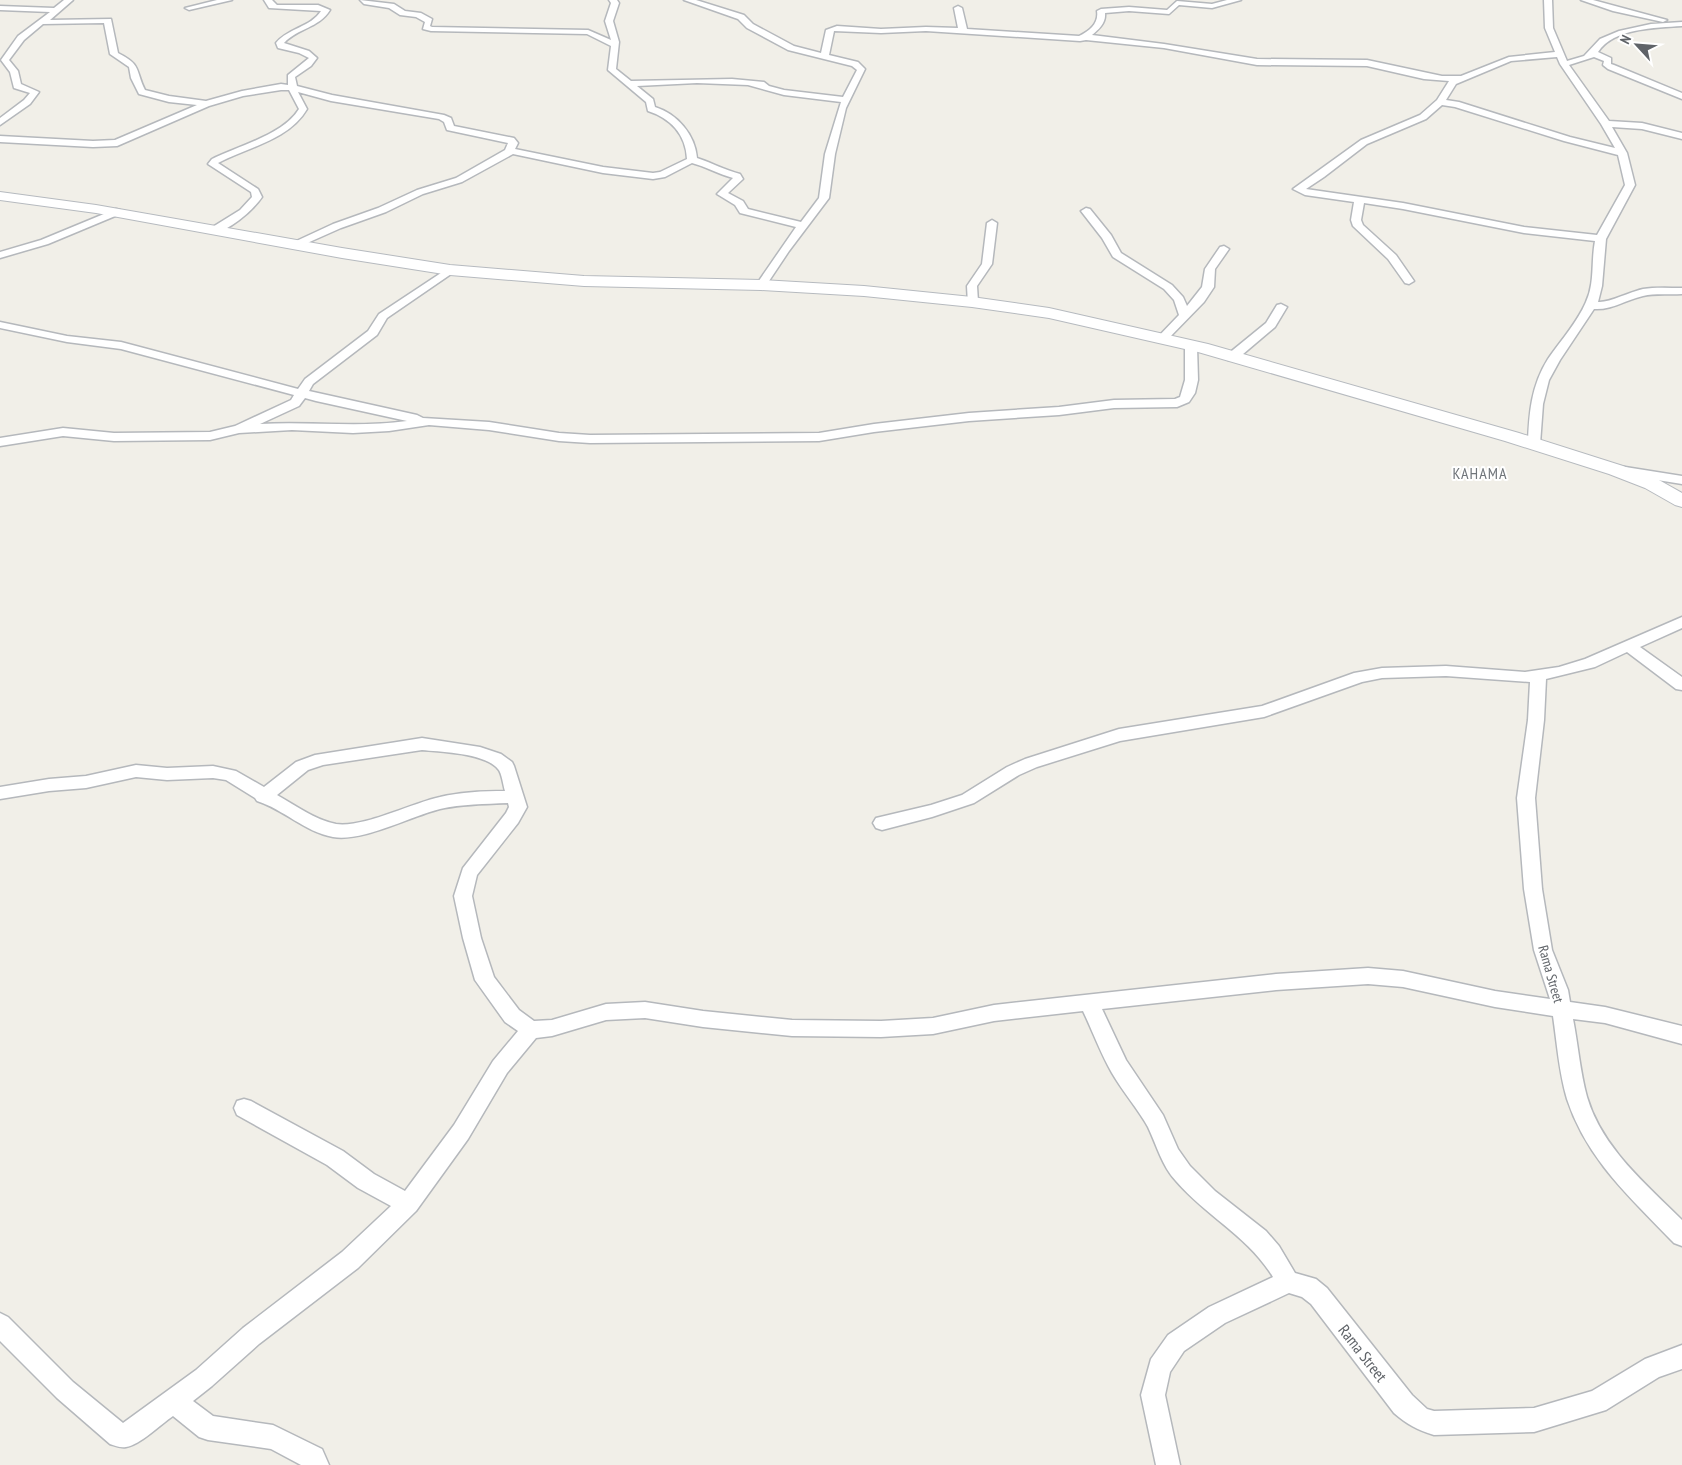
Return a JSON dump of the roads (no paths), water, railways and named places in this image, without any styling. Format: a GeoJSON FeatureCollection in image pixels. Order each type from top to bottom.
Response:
{"type":"FeatureCollection","features":[{"type":"Feature","properties":{"kind":"main road"},"geometry":{"type":"LineString","coordinates":[[0,196],[116,212],[296,245],[450,270],[584,281],[761,285],[864,291],[972,302],[1049,313],[1232,357],[1534,444],[1616,470],[1652,484],[1682,501]]}},
{"type":"Feature","properties":{"kind":"street"},"geometry":{"type":"LineString","coordinates":[[0,122],[34,95],[34,90],[17,86],[14,71],[5,60],[9,52],[30,30],[69,0]]}},
{"type":"Feature","properties":{"kind":"street"},"geometry":{"type":"LineString","coordinates":[[189,8],[228,0]]}},
{"type":"Feature","properties":{"kind":"street"},"geometry":{"type":"LineString","coordinates":[[215,230],[243,213],[254,204],[258,197],[256,191],[213,164],[215,161],[294,122],[301,116],[303,109],[295,96],[293,74],[308,67],[313,58],[310,54],[286,49],[281,46],[280,42],[284,37],[312,24],[326,10],[318,7],[277,7],[272,6],[268,0]]}},
{"type":"Feature","properties":{"kind":"street"},"geometry":{"type":"LineString","coordinates":[[364,0],[391,6],[405,14],[418,14],[429,21],[426,27],[431,29],[588,32],[615,44]]}},
{"type":"Feature","properties":{"kind":"street"},"geometry":{"type":"LineString","coordinates":[[613,0],[615,3],[609,21],[614,33],[615,44],[611,68],[650,101],[651,109],[670,117],[693,152],[692,160]]}},
{"type":"Feature","properties":{"kind":"street"},"geometry":{"type":"LineString","coordinates":[[688,0],[741,18],[750,26],[791,48],[825,55],[855,64],[861,69],[845,100],[830,154],[824,198],[784,249],[761,285]]}},
{"type":"Feature","properties":{"kind":"street"},"geometry":{"type":"LineString","coordinates":[[825,55],[830,30],[837,28],[881,31],[926,29],[1080,39],[1097,27],[1102,19],[1100,12],[1102,10],[1169,12],[1174,4],[1212,6],[1237,0]]}},
{"type":"Feature","properties":{"kind":"street"},"geometry":{"type":"LineString","coordinates":[[1534,444],[1537,401],[1543,379],[1590,305],[1597,287],[1598,254],[1601,239],[1606,226],[1630,185],[1622,153],[1606,124],[1564,64],[1549,28],[1548,0]]}},
{"type":"Feature","properties":{"kind":"street"},"geometry":{"type":"LineString","coordinates":[[1585,0],[1625,12],[1682,24]]}},
{"type":"Feature","properties":{"kind":"street"},"geometry":{"type":"LineString","coordinates":[[0,8],[57,9]]}},
{"type":"Feature","properties":{"kind":"street"},"geometry":{"type":"LineString","coordinates":[[958,8],[963,31]]}},
{"type":"Feature","properties":{"kind":"street"},"geometry":{"type":"LineString","coordinates":[[42,22],[108,21],[108,30],[114,44],[114,54],[135,67],[137,72],[136,80],[142,92],[169,100],[206,104]]}},
{"type":"Feature","properties":{"kind":"street"},"geometry":{"type":"LineString","coordinates":[[1592,54],[1595,47],[1600,43],[1613,36],[1637,28],[1682,24]]}},
{"type":"Feature","properties":{"kind":"street"},"geometry":{"type":"LineString","coordinates":[[1085,37],[1164,46],[1257,62],[1366,63],[1424,76],[1463,78]]}},
{"type":"Feature","properties":{"kind":"street"},"geometry":{"type":"LineString","coordinates":[[1560,54],[1508,59],[1463,78],[1450,85],[1440,102],[1421,119],[1364,142],[1337,161],[1321,176],[1298,189],[1305,192],[1403,206],[1524,230],[1601,239]]}},
{"type":"Feature","properties":{"kind":"street"},"geometry":{"type":"LineString","coordinates":[[1564,64],[1592,54],[1608,60],[1607,65],[1611,68],[1645,79],[1682,96]]}},
{"type":"Feature","properties":{"kind":"street"},"geometry":{"type":"LineString","coordinates":[[629,84],[753,82],[764,84],[765,88],[778,92],[812,94],[845,100]]}},
{"type":"Feature","properties":{"kind":"street"},"geometry":{"type":"LineString","coordinates":[[0,139],[94,144],[118,143],[206,104],[269,89],[294,88],[331,98],[441,116],[448,120],[450,128],[511,140],[513,143],[509,152]]}},
{"type":"Feature","properties":{"kind":"street"},"geometry":{"type":"LineString","coordinates":[[1440,102],[1456,104],[1567,139],[1622,153]]}},
{"type":"Feature","properties":{"kind":"street"},"geometry":{"type":"LineString","coordinates":[[1606,124],[1642,126],[1682,136]]}},
{"type":"Feature","properties":{"kind":"street"},"geometry":{"type":"LineString","coordinates":[[296,245],[337,226],[382,210],[420,192],[459,180],[509,152],[518,151],[603,170],[653,176],[662,175],[692,160],[716,167],[720,172],[738,176],[738,179],[722,194],[739,203],[744,211],[803,226]]}},
{"type":"Feature","properties":{"kind":"street"},"geometry":{"type":"LineString","coordinates":[[1359,200],[1356,220],[1358,226],[1392,257],[1409,281]]}},
{"type":"Feature","properties":{"kind":"street"},"geometry":{"type":"LineString","coordinates":[[1086,211],[1108,237],[1117,255],[1168,287],[1179,298],[1185,315]]}},
{"type":"Feature","properties":{"kind":"street"},"geometry":{"type":"LineString","coordinates":[[0,255],[35,247],[75,228],[116,212]]}},
{"type":"Feature","properties":{"kind":"street"},"geometry":{"type":"LineString","coordinates":[[972,302],[972,286],[987,264],[988,241],[992,223]]}},
{"type":"Feature","properties":{"kind":"street"},"geometry":{"type":"LineString","coordinates":[[1162,339],[1198,302],[1208,287],[1210,269],[1224,249]]}},
{"type":"Feature","properties":{"kind":"street"},"geometry":{"type":"LineString","coordinates":[[239,429],[295,403],[309,382],[373,333],[378,320],[450,270]]}},
{"type":"Feature","properties":{"kind":"street"},"geometry":{"type":"LineString","coordinates":[[1590,305],[1606,306],[1625,297],[1645,292],[1682,291]]}},
{"type":"Feature","properties":{"kind":"street"},"geometry":{"type":"LineString","coordinates":[[1232,357],[1272,325],[1281,307]]}},
{"type":"Feature","properties":{"kind":"street"},"geometry":{"type":"LineString","coordinates":[[0,325],[66,338],[121,346],[301,392],[429,421],[590,438],[819,437],[874,428],[959,418],[1059,411],[1098,405],[1177,403],[1185,399],[1193,381],[1190,360],[1191,346]]}},
{"type":"Feature","properties":{"kind":"street"},"geometry":{"type":"LineString","coordinates":[[0,442],[63,432],[114,437],[210,436],[239,429],[292,426],[354,429],[389,427],[429,421]]}},
{"type":"Feature","properties":{"kind":"street"},"geometry":{"type":"LineString","coordinates":[[1616,470],[1682,480]]}},
{"type":"Feature","properties":{"kind":"street"},"geometry":{"type":"LineString","coordinates":[[882,823],[932,812],[968,799],[1013,771],[1032,763],[1119,736],[1264,710],[1360,677],[1382,673],[1446,671],[1525,677],[1538,676],[1590,663],[1682,622]]}},
{"type":"Feature","properties":{"kind":"street"},"geometry":{"type":"LineString","coordinates":[[1629,646],[1682,685]]}},
{"type":"Feature","properties":{"kind":"street","name":"Rama Street"},"geometry":{"type":"LineString","coordinates":[[1538,676],[1536,720],[1526,798],[1533,890],[1543,950],[1558,990],[1577,1098],[1584,1119],[1615,1167],[1682,1235]]}},
{"type":"Feature","properties":{"kind":"street"},"geometry":{"type":"LineString","coordinates":[[263,797],[302,766],[322,759],[422,744],[474,751],[495,758],[506,766],[518,807],[512,818],[468,873],[463,896],[472,938],[485,980],[512,1016],[531,1030],[552,1028],[606,1012],[646,1010],[702,1019],[792,1028],[881,1029],[933,1026],[994,1013],[1276,982],[1368,976],[1403,979],[1495,999],[1605,1015],[1682,1034]]}},
{"type":"Feature","properties":{"kind":"street"},"geometry":{"type":"LineString","coordinates":[[0,793],[50,785],[86,782],[136,772],[167,774],[214,772],[230,775],[263,797],[297,815],[330,830],[340,831],[355,830],[440,803],[471,798],[515,797]]}},
{"type":"Feature","properties":{"kind":"street"},"geometry":{"type":"LineString","coordinates":[[1089,1003],[1119,1066],[1156,1122],[1170,1155],[1182,1173],[1207,1198],[1258,1239],[1271,1254],[1288,1282],[1217,1315],[1176,1343],[1160,1368],[1153,1395],[1168,1465]]}},
{"type":"Feature","properties":{"kind":"street"},"geometry":{"type":"LineString","coordinates":[[0,1325],[65,1390],[119,1435],[127,1435],[204,1378],[251,1336],[350,1260],[408,1204],[461,1132],[500,1067],[531,1030]]}},
{"type":"Feature","properties":{"kind":"street"},"geometry":{"type":"LineString","coordinates":[[244,1108],[335,1158],[366,1181],[408,1204]]}},
{"type":"Feature","properties":{"kind":"street","name":"Rama Street"},"geometry":{"type":"LineString","coordinates":[[1288,1282],[1308,1287],[1319,1296],[1403,1404],[1420,1419],[1434,1423],[1534,1420],[1597,1401],[1652,1367],[1682,1357]]}},
{"type":"Feature","properties":{"kind":"street"},"geometry":{"type":"LineString","coordinates":[[174,1401],[208,1428],[273,1437],[313,1458],[317,1465]]}},
{"type":"Feature","properties":{"kind":"district","name":"KAHAMA"},"geometry":{"type":"Point","coordinates":[1480,473]}}]}
